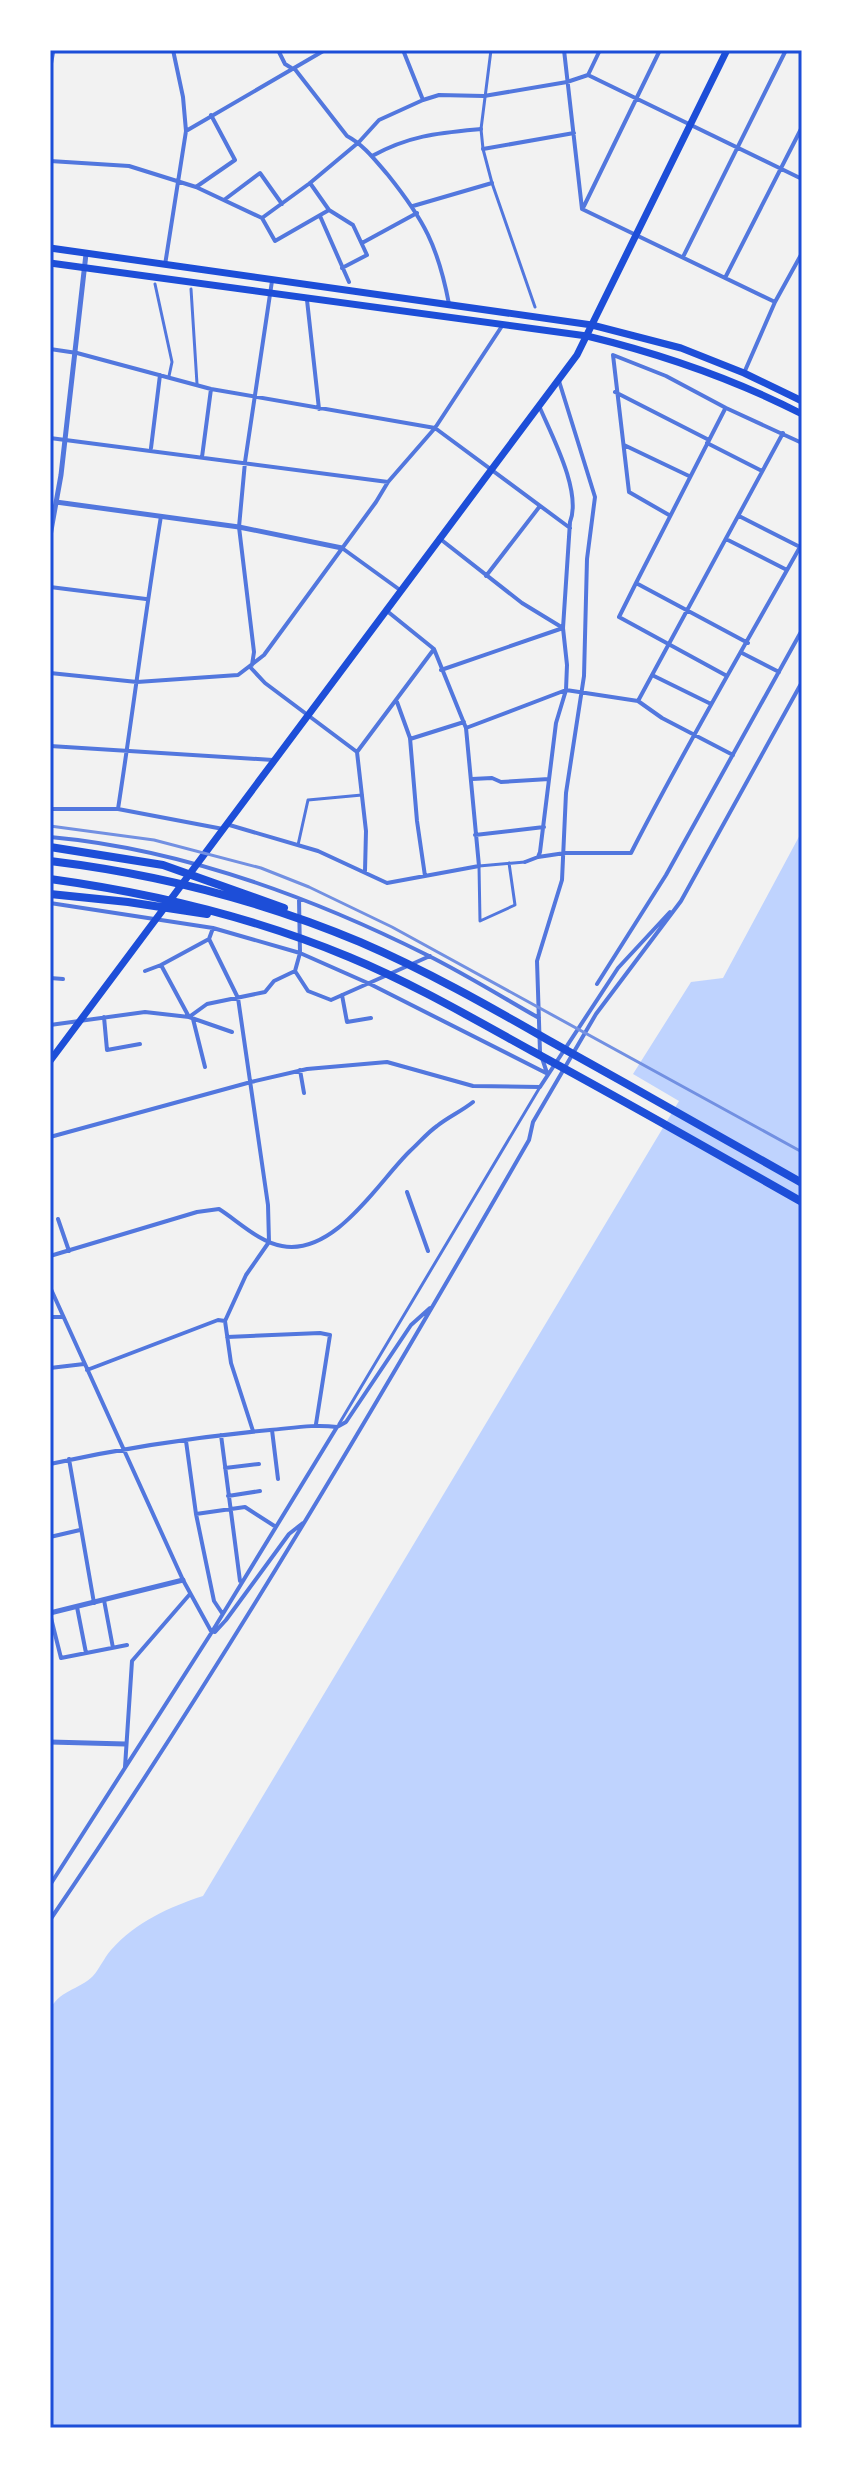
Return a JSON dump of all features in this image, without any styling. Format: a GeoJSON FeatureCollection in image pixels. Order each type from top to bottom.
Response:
{"type":"FeatureCollection","features":[{"type":"Feature","properties":{"kind":"highway"},"geometry":{"type":"LineString","coordinates":[[50,847],[163,865],[360,938],[802,1183]]}},
{"type":"Feature","properties":{"kind":"highway"},"geometry":{"type":"LineString","coordinates":[[50,861],[207,889],[310,923],[406,963]]}},
{"type":"Feature","properties":{"kind":"highway"},"geometry":{"type":"LineString","coordinates":[[50,879],[143,894],[255,923],[349,957],[446,1003],[802,1202]]}},
{"type":"Feature","properties":{"kind":"highway"},"geometry":{"type":"LineString","coordinates":[[50,894],[128,902],[255,923]]}},
{"type":"Feature","properties":{"kind":"main road"},"geometry":{"type":"LineString","coordinates":[[50,1061],[559,381],[587,336],[727,50]]}},
{"type":"Feature","properties":{"kind":"main road"},"geometry":{"type":"LineString","coordinates":[[50,248],[592,325],[670,344],[744,373],[802,401]]}},
{"type":"Feature","properties":{"kind":"main road"},"geometry":{"type":"LineString","coordinates":[[50,263],[587,336],[631,346],[700,370],[802,414]]}},
{"type":"Feature","properties":{"kind":"street"},"geometry":{"type":"LineString","coordinates":[[50,66],[53,50]]}},
{"type":"Feature","properties":{"kind":"street"},"geometry":{"type":"LineString","coordinates":[[165,265],[186,131],[183,97],[173,50]]}},
{"type":"Feature","properties":{"kind":"street"},"geometry":{"type":"LineString","coordinates":[[278,50],[285,64],[294,69],[347,136],[359,142],[413,206],[433,241],[449,304]]}},
{"type":"Feature","properties":{"kind":"street"},"geometry":{"type":"LineString","coordinates":[[186,131],[325,50]]}},
{"type":"Feature","properties":{"kind":"street"},"geometry":{"type":"LineString","coordinates":[[403,50],[423,100]]}},
{"type":"Feature","properties":{"kind":"street"},"geometry":{"type":"LineString","coordinates":[[491,50],[481,129],[483,149],[535,307]]}},
{"type":"Feature","properties":{"kind":"street"},"geometry":{"type":"LineString","coordinates":[[564,50],[582,209]]}},
{"type":"Feature","properties":{"kind":"street"},"geometry":{"type":"LineString","coordinates":[[588,75],[600,50]]}},
{"type":"Feature","properties":{"kind":"street"},"geometry":{"type":"LineString","coordinates":[[582,209],[660,50]]}},
{"type":"Feature","properties":{"kind":"street"},"geometry":{"type":"LineString","coordinates":[[683,257],[786,50]]}},
{"type":"Feature","properties":{"kind":"street"},"geometry":{"type":"LineString","coordinates":[[262,218],[359,142],[379,120],[423,100],[439,95],[484,96],[567,82],[588,75],[802,179]]}},
{"type":"Feature","properties":{"kind":"street"},"geometry":{"type":"LineString","coordinates":[[196,187],[235,160],[211,115]]}},
{"type":"Feature","properties":{"kind":"street"},"geometry":{"type":"LineString","coordinates":[[725,278],[802,127]]}},
{"type":"Feature","properties":{"kind":"street"},"geometry":{"type":"LineString","coordinates":[[372,156],[396,142],[425,134],[481,129]]}},
{"type":"Feature","properties":{"kind":"street"},"geometry":{"type":"LineString","coordinates":[[483,149],[574,133]]}},
{"type":"Feature","properties":{"kind":"street"},"geometry":{"type":"LineString","coordinates":[[50,161],[129,166],[196,187],[262,218],[275,241],[329,210]]}},
{"type":"Feature","properties":{"kind":"street"},"geometry":{"type":"LineString","coordinates":[[223,200],[260,173],[282,204]]}},
{"type":"Feature","properties":{"kind":"street"},"geometry":{"type":"LineString","coordinates":[[310,183],[329,210],[353,225],[367,255],[342,268]]}},
{"type":"Feature","properties":{"kind":"street"},"geometry":{"type":"LineString","coordinates":[[413,206],[492,183]]}},
{"type":"Feature","properties":{"kind":"street"},"geometry":{"type":"LineString","coordinates":[[582,209],[775,302]]}},
{"type":"Feature","properties":{"kind":"street"},"geometry":{"type":"LineString","coordinates":[[362,243],[417,213]]}},
{"type":"Feature","properties":{"kind":"street"},"geometry":{"type":"LineString","coordinates":[[320,216],[349,282]]}},
{"type":"Feature","properties":{"kind":"street"},"geometry":{"type":"LineString","coordinates":[[744,373],[775,302],[802,253]]}},
{"type":"Feature","properties":{"kind":"street"},"geometry":{"type":"LineString","coordinates":[[50,536],[77,353],[86,254]]}},
{"type":"Feature","properties":{"kind":"street"},"geometry":{"type":"LineString","coordinates":[[251,668],[254,652],[239,527],[245,462],[272,281]]}},
{"type":"Feature","properties":{"kind":"street"},"geometry":{"type":"LineString","coordinates":[[155,284],[172,362],[169,376]]}},
{"type":"Feature","properties":{"kind":"street"},"geometry":{"type":"LineString","coordinates":[[191,289],[197,384]]}},
{"type":"Feature","properties":{"kind":"street"},"geometry":{"type":"LineString","coordinates":[[306,297],[319,409]]}},
{"type":"Feature","properties":{"kind":"street"},"geometry":{"type":"LineString","coordinates":[[50,673],[137,682],[238,675],[251,668],[264,655],[388,482],[435,428],[504,324]]}},
{"type":"Feature","properties":{"kind":"street"},"geometry":{"type":"LineString","coordinates":[[50,349],[77,353],[211,389],[435,428],[570,528]]}},
{"type":"Feature","properties":{"kind":"street"},"geometry":{"type":"LineString","coordinates":[[669,515],[631,495],[615,392],[613,355],[666,376],[802,443]]}},
{"type":"Feature","properties":{"kind":"street"},"geometry":{"type":"LineString","coordinates":[[151,449],[160,375]]}},
{"type":"Feature","properties":{"kind":"street"},"geometry":{"type":"LineString","coordinates":[[548,1074],[540,1052],[537,961],[562,880],[566,793],[586,652],[587,559],[595,497],[559,381]]}},
{"type":"Feature","properties":{"kind":"street"},"geometry":{"type":"LineString","coordinates":[[202,457],[211,389]]}},
{"type":"Feature","properties":{"kind":"street"},"geometry":{"type":"LineString","coordinates":[[615,392],[763,471]]}},
{"type":"Feature","properties":{"kind":"street"},"geometry":{"type":"LineString","coordinates":[[538,857],[556,723],[566,690],[563,628],[570,528],[575,511],[558,448],[540,408]]}},
{"type":"Feature","properties":{"kind":"street"},"geometry":{"type":"LineString","coordinates":[[726,408],[619,617],[728,676]]}},
{"type":"Feature","properties":{"kind":"street"},"geometry":{"type":"LineString","coordinates":[[638,701],[783,433]]}},
{"type":"Feature","properties":{"kind":"street"},"geometry":{"type":"LineString","coordinates":[[50,438],[388,482]]}},
{"type":"Feature","properties":{"kind":"street"},"geometry":{"type":"LineString","coordinates":[[624,445],[689,476]]}},
{"type":"Feature","properties":{"kind":"street"},"geometry":{"type":"LineString","coordinates":[[53,502],[239,527],[342,548],[402,591]]}},
{"type":"Feature","properties":{"kind":"street"},"geometry":{"type":"LineString","coordinates":[[486,576],[540,506]]}},
{"type":"Feature","properties":{"kind":"street"},"geometry":{"type":"LineString","coordinates":[[118,809],[146,599],[161,516]]}},
{"type":"Feature","properties":{"kind":"street"},"geometry":{"type":"LineString","coordinates":[[50,809],[118,809],[225,826],[318,851],[387,883],[565,853],[631,853],[694,733],[748,643],[801,545],[739,516]]}},
{"type":"Feature","properties":{"kind":"street"},"geometry":{"type":"LineString","coordinates":[[439,538],[486,576],[563,628]]}},
{"type":"Feature","properties":{"kind":"street"},"geometry":{"type":"LineString","coordinates":[[726,539],[787,570]]}},
{"type":"Feature","properties":{"kind":"street"},"geometry":{"type":"LineString","coordinates":[[636,583],[748,643]]}},
{"type":"Feature","properties":{"kind":"street"},"geometry":{"type":"LineString","coordinates":[[50,587],[146,599]]}},
{"type":"Feature","properties":{"kind":"street"},"geometry":{"type":"LineString","coordinates":[[387,611],[434,649],[465,725],[479,866],[480,921],[515,905],[509,863]]}},
{"type":"Feature","properties":{"kind":"street"},"geometry":{"type":"LineString","coordinates":[[441,670],[563,628]]}},
{"type":"Feature","properties":{"kind":"street"},"geometry":{"type":"LineString","coordinates":[[597,984],[628,938],[734,755],[802,630]]}},
{"type":"Feature","properties":{"kind":"street"},"geometry":{"type":"LineString","coordinates":[[365,871],[366,831],[357,752],[434,649]]}},
{"type":"Feature","properties":{"kind":"street"},"geometry":{"type":"LineString","coordinates":[[742,653],[780,672]]}},
{"type":"Feature","properties":{"kind":"street"},"geometry":{"type":"LineString","coordinates":[[251,668],[265,683],[357,752]]}},
{"type":"Feature","properties":{"kind":"street"},"geometry":{"type":"LineString","coordinates":[[652,675],[712,704]]}},
{"type":"Feature","properties":{"kind":"street"},"geometry":{"type":"LineString","coordinates":[[50,1920],[183,1717],[305,1521],[529,1140],[533,1122],[556,1080],[596,1014],[681,901],[802,682]]}},
{"type":"Feature","properties":{"kind":"street"},"geometry":{"type":"LineString","coordinates":[[410,739],[465,725],[566,690],[638,701],[662,718],[734,755]]}},
{"type":"Feature","properties":{"kind":"street"},"geometry":{"type":"LineString","coordinates":[[397,702],[410,739],[425,876]]}},
{"type":"Feature","properties":{"kind":"street"},"geometry":{"type":"LineString","coordinates":[[50,746],[273,760]]}},
{"type":"Feature","properties":{"kind":"street"},"geometry":{"type":"LineString","coordinates":[[472,779],[492,778],[501,782],[549,779]]}},
{"type":"Feature","properties":{"kind":"street"},"geometry":{"type":"LineString","coordinates":[[297,846],[308,800],[362,795]]}},
{"type":"Feature","properties":{"kind":"street"},"geometry":{"type":"LineString","coordinates":[[475,835],[544,827]]}},
{"type":"Feature","properties":{"kind":"street"},"geometry":{"type":"LineString","coordinates":[[50,837],[117,845],[198,863],[299,899],[430,956],[539,1018]]}},
{"type":"Feature","properties":{"kind":"street"},"geometry":{"type":"LineString","coordinates":[[299,899],[300,953],[295,971],[308,991],[315,995],[331,1000],[430,956]]}},
{"type":"Feature","properties":{"kind":"street"},"geometry":{"type":"LineString","coordinates":[[50,1885],[276,1527],[548,1074],[618,968],[681,901]]}},
{"type":"Feature","properties":{"kind":"street"},"geometry":{"type":"LineString","coordinates":[[50,903],[213,928],[300,953],[370,984],[548,1074]]}},
{"type":"Feature","properties":{"kind":"street"},"geometry":{"type":"LineString","coordinates":[[145,971],[209,939],[213,928]]}},
{"type":"Feature","properties":{"kind":"street"},"geometry":{"type":"LineString","coordinates":[[209,939],[238,998],[268,1205],[269,1242],[246,1275],[225,1321],[231,1363],[253,1431]]}},
{"type":"Feature","properties":{"kind":"street"},"geometry":{"type":"LineString","coordinates":[[161,965],[191,1018],[205,1067]]}},
{"type":"Feature","properties":{"kind":"street"},"geometry":{"type":"LineString","coordinates":[[191,1018],[207,1004],[265,992],[274,981],[295,971]]}},
{"type":"Feature","properties":{"kind":"street"},"geometry":{"type":"LineString","coordinates":[[50,978],[63,979]]}},
{"type":"Feature","properties":{"kind":"street"},"geometry":{"type":"LineString","coordinates":[[342,995],[347,1022],[371,1018]]}},
{"type":"Feature","properties":{"kind":"street"},"geometry":{"type":"LineString","coordinates":[[50,1025],[145,1012],[191,1018],[232,1032]]}},
{"type":"Feature","properties":{"kind":"street"},"geometry":{"type":"LineString","coordinates":[[104,1017],[107,1050],[140,1044]]}},
{"type":"Feature","properties":{"kind":"street"},"geometry":{"type":"LineString","coordinates":[[50,1137],[300,1070],[387,1062],[473,1086],[540,1087]]}},
{"type":"Feature","properties":{"kind":"street"},"geometry":{"type":"LineString","coordinates":[[300,1070],[304,1093]]}},
{"type":"Feature","properties":{"kind":"street"},"geometry":{"type":"LineString","coordinates":[[50,1256],[197,1212],[219,1209],[269,1242],[284,1247],[303,1246],[320,1240],[373,1195],[406,1154],[436,1126],[473,1102]]}},
{"type":"Feature","properties":{"kind":"street"},"geometry":{"type":"LineString","coordinates":[[407,1192],[428,1251]]}},
{"type":"Feature","properties":{"kind":"street"},"geometry":{"type":"LineString","coordinates":[[58,1219],[69,1251]]}},
{"type":"Feature","properties":{"kind":"street"},"geometry":{"type":"LineString","coordinates":[[50,1288],[183,1580],[211,1631]]}},
{"type":"Feature","properties":{"kind":"street"},"geometry":{"type":"LineString","coordinates":[[50,1464],[124,1448],[221,1435],[316,1424],[337,1427],[346,1422],[411,1325],[434,1304]]}},
{"type":"Feature","properties":{"kind":"street"},"geometry":{"type":"LineString","coordinates":[[50,1317],[63,1317]]}},
{"type":"Feature","properties":{"kind":"street"},"geometry":{"type":"LineString","coordinates":[[87,1370],[218,1320],[225,1321]]}},
{"type":"Feature","properties":{"kind":"street"},"geometry":{"type":"LineString","coordinates":[[227,1337],[330,1335],[316,1424]]}},
{"type":"Feature","properties":{"kind":"street"},"geometry":{"type":"LineString","coordinates":[[50,1368],[84,1364]]}},
{"type":"Feature","properties":{"kind":"street"},"geometry":{"type":"LineString","coordinates":[[272,1430],[278,1479]]}},
{"type":"Feature","properties":{"kind":"street"},"geometry":{"type":"LineString","coordinates":[[221,1435],[241,1583]]}},
{"type":"Feature","properties":{"kind":"street"},"geometry":{"type":"LineString","coordinates":[[185,1440],[214,1601],[222,1613]]}},
{"type":"Feature","properties":{"kind":"street"},"geometry":{"type":"LineString","coordinates":[[69,1459],[94,1603]]}},
{"type":"Feature","properties":{"kind":"street"},"geometry":{"type":"LineString","coordinates":[[225,1468],[259,1464]]}},
{"type":"Feature","properties":{"kind":"street"},"geometry":{"type":"LineString","coordinates":[[228,1496],[260,1491]]}},
{"type":"Feature","properties":{"kind":"street"},"geometry":{"type":"LineString","coordinates":[[196,1514],[245,1507],[276,1527]]}},
{"type":"Feature","properties":{"kind":"street"},"geometry":{"type":"LineString","coordinates":[[211,1631],[215,1632],[226,1620],[289,1534],[305,1521]]}},
{"type":"Feature","properties":{"kind":"street"},"geometry":{"type":"LineString","coordinates":[[50,1537],[80,1530]]}},
{"type":"Feature","properties":{"kind":"street"},"geometry":{"type":"LineString","coordinates":[[127,1645],[61,1658],[50,1613],[183,1580]]}},
{"type":"Feature","properties":{"kind":"street"},"geometry":{"type":"LineString","coordinates":[[125,1769],[132,1661],[190,1594]]}},
{"type":"Feature","properties":{"kind":"street"},"geometry":{"type":"LineString","coordinates":[[104,1600],[113,1648]]}},
{"type":"Feature","properties":{"kind":"street"},"geometry":{"type":"LineString","coordinates":[[77,1607],[86,1653]]}},
{"type":"Feature","properties":{"kind":"street"},"geometry":{"type":"LineString","coordinates":[[50,1742],[125,1744]]}},
{"type":"Feature","properties":{"kind":"water"},"geometry":{"type":"Polygon","coordinates":[[[802,831],[802,2428],[50,2428],[50,2011],[53,2004],[93,1976],[111,1950],[131,1931],[166,1911],[203,1896],[679,1101],[633,1074],[691,982],[723,978],[802,831]]]}},
{"type":"Feature","properties":{"kind":"railway"},"geometry":{"type":"LineString","coordinates":[[50,826],[154,840],[261,868],[309,887],[392,927],[802,1152]]}}]}
